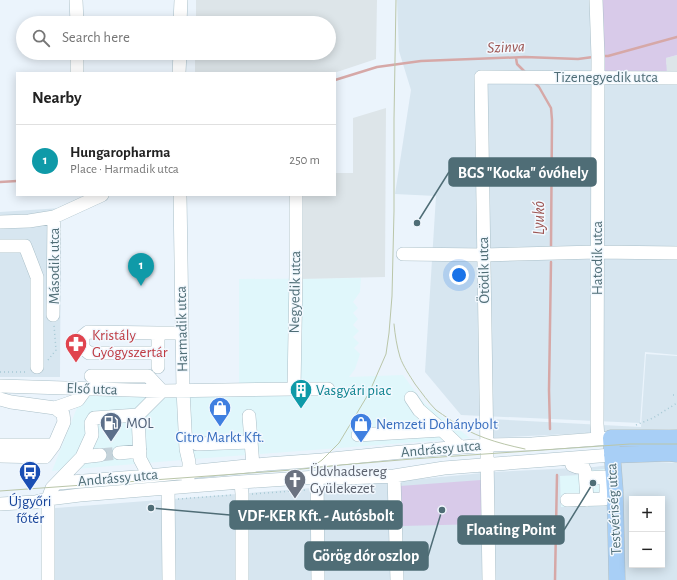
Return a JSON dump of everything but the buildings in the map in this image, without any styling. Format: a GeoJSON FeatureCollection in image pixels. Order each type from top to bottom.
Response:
{"type":"FeatureCollection","features":[{"type":"Feature","properties":{"kind":"main road","name":"Andrássy utca"},"geometry":{"type":"LineString","coordinates":[[604,438],[677,438]]}},
{"type":"Feature","properties":{"kind":"main road","name":"Testvériség utca"},"geometry":{"type":"LineString","coordinates":[[604,438],[612,455],[615,490],[617,580]]}},
{"type":"Feature","properties":{"kind":"main road","name":"Andrássy utca"},"geometry":{"type":"LineString","coordinates":[[612,455],[677,454]]}},
{"type":"Feature","properties":{"kind":"street"},"geometry":{"type":"LineString","coordinates":[[76,0],[77,16]]}},
{"type":"Feature","properties":{"kind":"street"},"geometry":{"type":"LineString","coordinates":[[180,16],[181,0]]}},
{"type":"Feature","properties":{"kind":"street","name":"Hatodik utca"},"geometry":{"type":"LineString","coordinates":[[596,0],[598,57],[597,424],[604,438]]}},
{"type":"Feature","properties":{"kind":"street"},"geometry":{"type":"LineString","coordinates":[[77,60],[77,72]]}},
{"type":"Feature","properties":{"kind":"street"},"geometry":{"type":"LineString","coordinates":[[179,72],[180,60]]}},
{"type":"Feature","properties":{"kind":"street","name":"Tizenegyedik utca"},"geometry":{"type":"LineString","coordinates":[[481,76],[677,78]]}},
{"type":"Feature","properties":{"kind":"street","name":"Ötödik utca"},"geometry":{"type":"LineString","coordinates":[[481,76],[489,580]]}},
{"type":"Feature","properties":{"kind":"street"},"geometry":{"type":"LineString","coordinates":[[0,222],[29,221],[54,217],[100,196]]}},
{"type":"Feature","properties":{"kind":"street","name":"Harmadik utca"},"geometry":{"type":"LineString","coordinates":[[180,196],[182,334],[186,449],[193,468]]}},
{"type":"Feature","properties":{"kind":"street","name":"Negyedik utca"},"geometry":{"type":"LineString","coordinates":[[294,388],[296,196]]}},
{"type":"Feature","properties":{"kind":"street","name":"Második utca"},"geometry":{"type":"LineString","coordinates":[[53,315],[54,217]]}},
{"type":"Feature","properties":{"kind":"street"},"geometry":{"type":"LineString","coordinates":[[0,246],[25,246],[37,277],[37,367]]}},
{"type":"Feature","properties":{"kind":"street"},"geometry":{"type":"LineString","coordinates":[[403,254],[484,256],[597,252],[677,253]]}},
{"type":"Feature","properties":{"kind":"street"},"geometry":{"type":"LineString","coordinates":[[158,353],[89,353],[83,348],[84,336],[88,332],[182,334]]}},
{"type":"Feature","properties":{"kind":"street"},"geometry":{"type":"LineString","coordinates":[[158,333],[158,367]]}},
{"type":"Feature","properties":{"kind":"street"},"geometry":{"type":"LineString","coordinates":[[58,483],[65,473],[82,457],[92,435],[91,423],[94,418],[138,415],[162,391],[148,376],[91,376]]}},
{"type":"Feature","properties":{"kind":"street","name":"Első utca"},"geometry":{"type":"LineString","coordinates":[[0,386],[162,391],[294,388],[328,389]]}},
{"type":"Feature","properties":{"kind":"street"},"geometry":{"type":"LineString","coordinates":[[4,401],[55,408],[78,400],[86,389]]}},
{"type":"Feature","properties":{"kind":"street"},"geometry":{"type":"LineString","coordinates":[[411,398],[419,410],[460,447]]}},
{"type":"Feature","properties":{"kind":"street"},"geometry":{"type":"LineString","coordinates":[[0,456],[45,457],[54,445],[64,417],[63,414],[55,408]]}},
{"type":"Feature","properties":{"kind":"street"},"geometry":{"type":"LineString","coordinates":[[138,415],[140,459],[149,476]]}},
{"type":"Feature","properties":{"kind":"street"},"geometry":{"type":"LineString","coordinates":[[249,416],[253,466]]}},
{"type":"Feature","properties":{"kind":"street"},"geometry":{"type":"LineString","coordinates":[[358,435],[442,430]]}},
{"type":"Feature","properties":{"kind":"street","name":"Andrássy utca"},"geometry":{"type":"LineString","coordinates":[[48,499],[52,488],[58,483],[149,476],[193,468],[253,466],[460,447],[532,444],[604,438]]}},
{"type":"Feature","properties":{"kind":"street"},"geometry":{"type":"LineString","coordinates":[[198,444],[251,442]]}},
{"type":"Feature","properties":{"kind":"street"},"geometry":{"type":"LineString","coordinates":[[0,445],[54,445]]}},
{"type":"Feature","properties":{"kind":"street"},"geometry":{"type":"LineString","coordinates":[[119,453],[140,451]]}},
{"type":"Feature","properties":{"kind":"street"},"geometry":{"type":"LineString","coordinates":[[82,457],[100,455]]}},
{"type":"Feature","properties":{"kind":"street","name":"Andrássy utca"},"geometry":{"type":"LineString","coordinates":[[0,504],[35,502],[80,495],[241,482],[315,484],[345,478],[394,476],[444,468],[612,455]]}},
{"type":"Feature","properties":{"kind":"street"},"geometry":{"type":"LineString","coordinates":[[572,465],[576,467],[583,467],[585,471],[586,489]]}},
{"type":"Feature","properties":{"kind":"street"},"geometry":{"type":"LineString","coordinates":[[169,580],[174,487],[186,481],[193,468]]}},
{"type":"Feature","properties":{"kind":"street"},"geometry":{"type":"LineString","coordinates":[[394,476],[396,580]]}},
{"type":"Feature","properties":{"kind":"street"},"geometry":{"type":"LineString","coordinates":[[567,500],[604,477],[606,479],[606,497],[604,499],[586,489]]}},
{"type":"Feature","properties":{"kind":"street"},"geometry":{"type":"LineString","coordinates":[[241,482],[242,580]]}},
{"type":"Feature","properties":{"kind":"street"},"geometry":{"type":"LineString","coordinates":[[315,484],[318,580]]}},
{"type":"Feature","properties":{"kind":"street"},"geometry":{"type":"LineString","coordinates":[[48,499],[48,580]]}},
{"type":"Feature","properties":{"kind":"path"},"geometry":{"type":"LineString","coordinates":[[673,394],[677,395]]}},
{"type":"Feature","properties":{"kind":"path"},"geometry":{"type":"LineString","coordinates":[[635,426],[653,418],[677,403]]}},
{"type":"Feature","properties":{"kind":"path"},"geometry":{"type":"LineString","coordinates":[[248,494],[315,484]]}},
{"type":"Feature","properties":{"kind":"shaded area"},"geometry":{"type":"Polygon","coordinates":[[[196,0],[377,0],[376,59],[336,72],[195,72],[195,60],[336,60],[336,16],[196,16],[196,0]]]}},
{"type":"Feature","properties":{"kind":"shaded area"},"geometry":{"type":"Polygon","coordinates":[[[397,0],[602,0],[677,75],[677,355],[645,352],[640,423],[461,415],[425,372],[436,196],[395,194],[411,90],[399,51],[397,0]]]}},
{"type":"Feature","properties":{"kind":"shaded area"},"geometry":{"type":"Polygon","coordinates":[[[602,0],[677,0],[677,55],[666,58],[667,75],[602,75],[602,0]]]}},
{"type":"Feature","properties":{"kind":"shaded area"},"geometry":{"type":"Polygon","coordinates":[[[677,55],[677,75],[667,75],[666,58],[677,55]]]}},
{"type":"Feature","properties":{"kind":"shaded area"},"geometry":{"type":"Polygon","coordinates":[[[386,108],[385,277],[300,279],[300,196],[336,196],[336,173],[353,173],[353,118],[386,108]]]}},
{"type":"Feature","properties":{"kind":"shaded area"},"geometry":{"type":"Polygon","coordinates":[[[61,208],[60,377],[0,377],[0,212],[61,208]]]}},
{"type":"Feature","properties":{"kind":"shaded area"},"geometry":{"type":"Polygon","coordinates":[[[361,278],[360,292],[353,302],[358,308],[353,313],[358,319],[353,325],[359,331],[353,337],[359,343],[354,348],[360,354],[355,369],[349,377],[403,375],[423,402],[470,438],[52,471],[78,405],[90,386],[239,386],[239,279],[361,278]]]}},
{"type":"Feature","properties":{"kind":"shaded area"},"geometry":{"type":"Polygon","coordinates":[[[646,354],[677,356],[677,430],[669,429],[488,438],[490,419],[641,427],[646,354]]]}},
{"type":"Feature","properties":{"kind":"shaded area"},"geometry":{"type":"Polygon","coordinates":[[[638,461],[677,463],[677,580],[42,580],[43,509],[389,482],[493,472],[594,467],[638,461]]]}},
{"type":"Feature","properties":{"kind":"shaded area"},"geometry":{"type":"Polygon","coordinates":[[[605,469],[609,473],[610,506],[561,507],[560,476],[580,475],[580,471],[605,469]]]}},
{"type":"Feature","properties":{"kind":"shaded area"},"geometry":{"type":"Polygon","coordinates":[[[481,480],[482,524],[402,526],[400,486],[481,480]]]}},
{"type":"Feature","properties":{"kind":"waterway","name":"Szinva"},"geometry":{"type":"LineString","coordinates":[[602,56],[608,56],[677,37]]}},
{"type":"Feature","properties":{"kind":"waterway","name":"Szinva"},"geometry":{"type":"LineString","coordinates":[[336,80],[377,67],[421,61],[525,57],[578,59],[593,57]]}},
{"type":"Feature","properties":{"kind":"waterway","name":"Lyukó"},"geometry":{"type":"LineString","coordinates":[[516,58],[517,64],[525,72]]}},
{"type":"Feature","properties":{"kind":"waterway","name":"Lyukó"},"geometry":{"type":"LineString","coordinates":[[534,82],[539,87],[551,108],[551,246]]}},
{"type":"Feature","properties":{"kind":"waterway","name":"Szinva"},"geometry":{"type":"LineString","coordinates":[[0,182],[16,181]]}},
{"type":"Feature","properties":{"kind":"waterway","name":"Lyukó"},"geometry":{"type":"LineString","coordinates":[[550,429],[549,390],[551,262]]}},
{"type":"Feature","properties":{"kind":"waterway","name":"Lyukó"},"geometry":{"type":"LineString","coordinates":[[555,580],[557,475]]}},
{"type":"Feature","properties":{"kind":"tunnel"},"geometry":{"type":"LineString","coordinates":[[100,455],[119,453]]}},
{"type":"Feature","properties":{"kind":"tram line"},"geometry":{"type":"LineString","coordinates":[[312,467],[322,460],[339,443],[369,393],[386,354],[392,296],[396,0]]}},
{"type":"Feature","properties":{"kind":"tram line"},"geometry":{"type":"LineString","coordinates":[[394,324],[398,349],[403,364],[415,384],[436,410],[458,425],[476,434],[525,449]]}},
{"type":"Feature","properties":{"kind":"tram line"},"geometry":{"type":"LineString","coordinates":[[0,491],[292,470],[412,459],[630,444],[677,444]]}},
{"type":"Feature","properties":{"kind":"place","name":"BGS \"Kocka\" óvóhely"},"geometry":{"type":"Point","coordinates":[417,223]}},
{"type":"Feature","properties":{"kind":"place","name":"Hungaropharma"},"geometry":{"type":"Point","coordinates":[141,286]}},
{"type":"Feature","properties":{"kind":"place","name":"Kristály Gyógyszertár"},"geometry":{"type":"Point","coordinates":[76,364]}},
{"type":"Feature","properties":{"kind":"place","name":"Vasgyári piac"},"geometry":{"type":"Point","coordinates":[301,410]}},
{"type":"Feature","properties":{"kind":"place","name":"Citro Markt Kft."},"geometry":{"type":"Point","coordinates":[220,428]}},
{"type":"Feature","properties":{"kind":"place","name":"MOL"},"geometry":{"type":"Point","coordinates":[111,442]}},
{"type":"Feature","properties":{"kind":"place","name":"Nemzeti Dohánybolt"},"geometry":{"type":"Point","coordinates":[361,444]}},
{"type":"Feature","properties":{"kind":"place","name":"Floating Point"},"geometry":{"type":"Point","coordinates":[593,483]}},
{"type":"Feature","properties":{"kind":"place","name":"Újgyőri főtér"},"geometry":{"type":"Point","coordinates":[30,492]}},
{"type":"Feature","properties":{"kind":"place","name":"Üdvhadsereg Gyülekezet"},"geometry":{"type":"Point","coordinates":[295,500]}},
{"type":"Feature","properties":{"kind":"place","name":"VDF-KER Kft. - Autósbolt"},"geometry":{"type":"Point","coordinates":[151,508]}},
{"type":"Feature","properties":{"kind":"place","name":"Görög dór oszlop"},"geometry":{"type":"Point","coordinates":[442,510]}}]}
